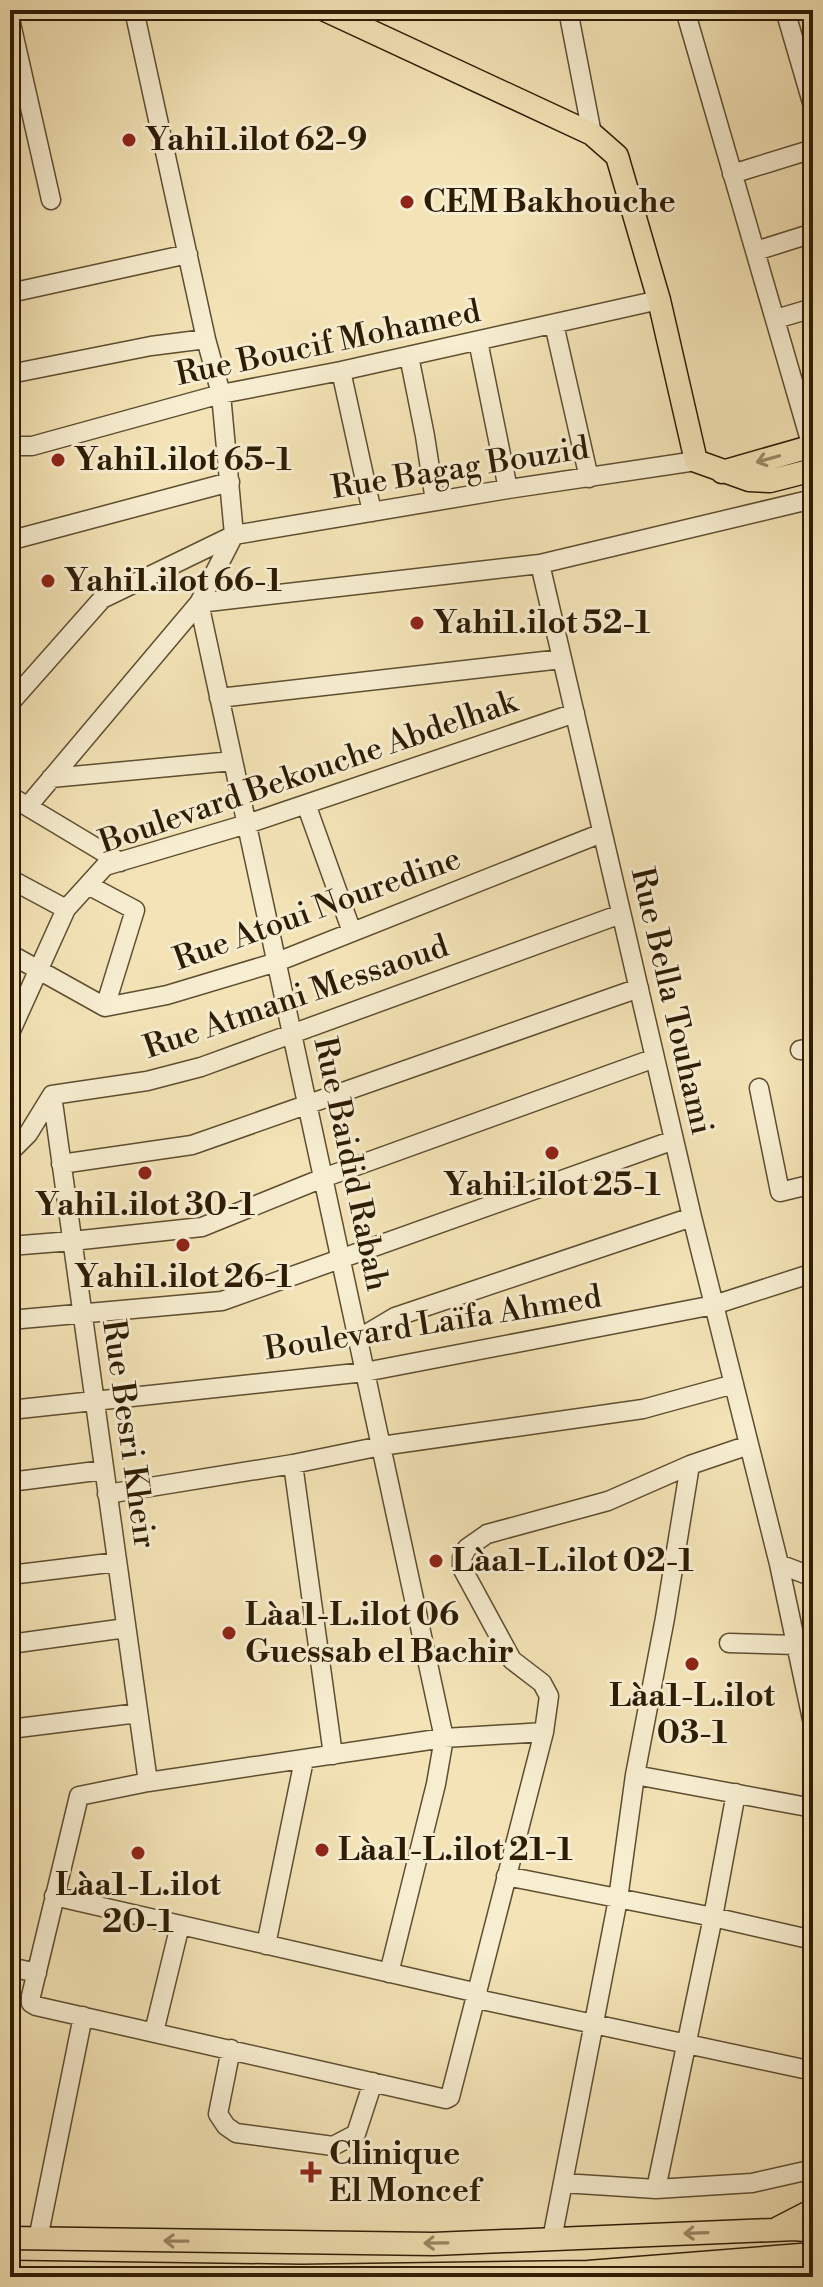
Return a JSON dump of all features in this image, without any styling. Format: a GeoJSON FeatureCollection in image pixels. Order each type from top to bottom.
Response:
{"type":"FeatureCollection","features":[{"type":"Feature","properties":{"kind":"main road"},"geometry":{"type":"LineString","coordinates":[[325,10],[592,134],[617,156],[659,300],[696,461],[749,480],[770,481],[813,470]]}},
{"type":"Feature","properties":{"kind":"main road"},"geometry":{"type":"LineString","coordinates":[[722,472],[813,446]]}},
{"type":"Feature","properties":{"kind":"main road"},"geometry":{"type":"LineString","coordinates":[[774,2230],[813,2210]]}},
{"type":"Feature","properties":{"kind":"main road"},"geometry":{"type":"LineString","coordinates":[[10,2238],[418,2244],[813,2231]]}},
{"type":"Feature","properties":{"kind":"main road"},"geometry":{"type":"LineString","coordinates":[[17,2274],[591,2275],[810,2252]]}},
{"type":"Feature","properties":{"kind":"street"},"geometry":{"type":"LineString","coordinates":[[28,806],[199,603],[234,535],[221,394],[206,339],[134,10]]}},
{"type":"Feature","properties":{"kind":"street"},"geometry":{"type":"LineString","coordinates":[[568,10],[592,134]]}},
{"type":"Feature","properties":{"kind":"street"},"geometry":{"type":"LineString","coordinates":[[685,10],[776,319],[806,394],[813,446]]}},
{"type":"Feature","properties":{"kind":"street"},"geometry":{"type":"LineString","coordinates":[[785,10],[813,106]]}},
{"type":"Feature","properties":{"kind":"street"},"geometry":{"type":"LineString","coordinates":[[10,19],[51,200]]}},
{"type":"Feature","properties":{"kind":"street"},"geometry":{"type":"LineString","coordinates":[[732,174],[813,149]]}},
{"type":"Feature","properties":{"kind":"street"},"geometry":{"type":"LineString","coordinates":[[756,251],[813,233]]}},
{"type":"Feature","properties":{"kind":"street"},"geometry":{"type":"LineString","coordinates":[[10,293],[188,254]]}},
{"type":"Feature","properties":{"kind":"street","name":"Rue Boucif Mohamed"},"geometry":{"type":"LineString","coordinates":[[10,446],[32,446],[221,394],[341,371],[659,300]]}},
{"type":"Feature","properties":{"kind":"street"},"geometry":{"type":"LineString","coordinates":[[776,319],[813,308]]}},
{"type":"Feature","properties":{"kind":"street"},"geometry":{"type":"LineString","coordinates":[[554,324],[589,478]]}},
{"type":"Feature","properties":{"kind":"street"},"geometry":{"type":"LineString","coordinates":[[10,374],[151,346],[206,339]]}},
{"type":"Feature","properties":{"kind":"street"},"geometry":{"type":"LineString","coordinates":[[478,341],[508,489]]}},
{"type":"Feature","properties":{"kind":"street"},"geometry":{"type":"LineString","coordinates":[[409,356],[435,501]]}},
{"type":"Feature","properties":{"kind":"street"},"geometry":{"type":"LineString","coordinates":[[341,371],[372,512]]}},
{"type":"Feature","properties":{"kind":"street","name":"Rue Bagag Bouzid"},"geometry":{"type":"LineString","coordinates":[[14,693],[102,599],[234,535],[696,461]]}},
{"type":"Feature","properties":{"kind":"street"},"geometry":{"type":"LineString","coordinates":[[10,551],[12,540],[230,482]]}},
{"type":"Feature","properties":{"kind":"street"},"geometry":{"type":"LineString","coordinates":[[199,603],[540,564],[813,499]]}},
{"type":"Feature","properties":{"kind":"street","name":"Rue Bella Touhami"},"geometry":{"type":"LineString","coordinates":[[540,564],[692,1217],[779,1564],[813,1724]]}},
{"type":"Feature","properties":{"kind":"street","name":"Rue Baidid Rabah"},"geometry":{"type":"LineString","coordinates":[[199,603],[444,1738]]}},
{"type":"Feature","properties":{"kind":"street"},"geometry":{"type":"LineString","coordinates":[[219,698],[562,659]]}},
{"type":"Feature","properties":{"kind":"street","name":"Boulevard Bekouche Abdelhak"},"geometry":{"type":"LineString","coordinates":[[10,1033],[66,909],[105,866],[247,824],[575,713]]}},
{"type":"Feature","properties":{"kind":"street"},"geometry":{"type":"LineString","coordinates":[[51,778],[233,761]]}},
{"type":"Feature","properties":{"kind":"street"},"geometry":{"type":"LineString","coordinates":[[10,796],[120,862]]}},
{"type":"Feature","properties":{"kind":"street"},"geometry":{"type":"LineString","coordinates":[[306,804],[352,932]]}},
{"type":"Feature","properties":{"kind":"street","name":"Rue Atoui Nouredine"},"geometry":{"type":"LineString","coordinates":[[105,1007],[167,995],[277,962],[602,833]]}},
{"type":"Feature","properties":{"kind":"street"},"geometry":{"type":"LineString","coordinates":[[10,879],[66,909]]}},
{"type":"Feature","properties":{"kind":"street"},"geometry":{"type":"LineString","coordinates":[[10,954],[105,1007],[135,910],[88,885]]}},
{"type":"Feature","properties":{"kind":"street","name":"Rue Atmani Messaoud"},"geometry":{"type":"LineString","coordinates":[[52,1095],[147,1081],[201,1067],[621,914]]}},
{"type":"Feature","properties":{"kind":"street"},"geometry":{"type":"LineString","coordinates":[[61,1164],[192,1145],[639,988]]}},
{"type":"Feature","properties":{"kind":"street"},"geometry":{"type":"LineString","coordinates":[[10,1246],[202,1227],[323,1178],[655,1058]]}},
{"type":"Feature","properties":{"kind":"street"},"geometry":{"type":"LineString","coordinates":[[759,1088],[780,1192],[813,1184]]}},
{"type":"Feature","properties":{"kind":"street"},"geometry":{"type":"LineString","coordinates":[[10,1152],[28,1134],[52,1095]]}},
{"type":"Feature","properties":{"kind":"street","name":"Rue Besri Kheir"},"geometry":{"type":"LineString","coordinates":[[52,1095],[148,1782]]}},
{"type":"Feature","properties":{"kind":"street"},"geometry":{"type":"LineString","coordinates":[[10,1320],[222,1301],[674,1140]]}},
{"type":"Feature","properties":{"kind":"street"},"geometry":{"type":"LineString","coordinates":[[358,1339],[395,1317],[692,1217]]}},
{"type":"Feature","properties":{"kind":"street","name":"Boulevard Laïfa Ahmed"},"geometry":{"type":"LineString","coordinates":[[10,1410],[365,1372],[714,1305],[813,1273]]}},
{"type":"Feature","properties":{"kind":"street"},"geometry":{"type":"LineString","coordinates":[[107,1494],[293,1464],[381,1446],[643,1409],[734,1384]]}},
{"type":"Feature","properties":{"kind":"street"},"geometry":{"type":"LineString","coordinates":[[544,1732],[444,1738],[148,1782],[79,1796],[31,2003],[446,2099],[450,2097],[544,1732],[549,1696],[542,1683],[512,1660],[462,1568],[462,1558],[467,1548],[487,1534],[608,1501],[690,1465],[749,1445]]}},
{"type":"Feature","properties":{"kind":"street"},"geometry":{"type":"LineString","coordinates":[[293,1464],[333,1755]]}},
{"type":"Feature","properties":{"kind":"street"},"geometry":{"type":"LineString","coordinates":[[552,2239],[618,1899],[635,1775],[690,1465]]}},
{"type":"Feature","properties":{"kind":"street"},"geometry":{"type":"LineString","coordinates":[[10,1482],[104,1470]]}},
{"type":"Feature","properties":{"kind":"street"},"geometry":{"type":"LineString","coordinates":[[10,1575],[117,1562]]}},
{"type":"Feature","properties":{"kind":"street"},"geometry":{"type":"LineString","coordinates":[[779,1564],[813,1577]]}},
{"type":"Feature","properties":{"kind":"street"},"geometry":{"type":"LineString","coordinates":[[10,1644],[126,1628]]}},
{"type":"Feature","properties":{"kind":"street"},"geometry":{"type":"LineString","coordinates":[[729,1643],[796,1645]]}},
{"type":"Feature","properties":{"kind":"street"},"geometry":{"type":"LineString","coordinates":[[10,1729],[138,1713]]}},
{"type":"Feature","properties":{"kind":"street"},"geometry":{"type":"LineString","coordinates":[[389,1973],[436,1784],[444,1738]]}},
{"type":"Feature","properties":{"kind":"street"},"geometry":{"type":"LineString","coordinates":[[266,1945],[304,1760]]}},
{"type":"Feature","properties":{"kind":"street"},"geometry":{"type":"LineString","coordinates":[[635,1775],[813,1808]]}},
{"type":"Feature","properties":{"kind":"street"},"geometry":{"type":"LineString","coordinates":[[656,2189],[736,1793]]}},
{"type":"Feature","properties":{"kind":"street"},"geometry":{"type":"LineString","coordinates":[[506,1876],[813,1940]]}},
{"type":"Feature","properties":{"kind":"street"},"geometry":{"type":"LineString","coordinates":[[54,1896],[389,1973],[594,2025],[813,2071]]}},
{"type":"Feature","properties":{"kind":"street"},"geometry":{"type":"LineString","coordinates":[[154,2032],[180,1925]]}},
{"type":"Feature","properties":{"kind":"street"},"geometry":{"type":"LineString","coordinates":[[10,1967],[37,1973]]}},
{"type":"Feature","properties":{"kind":"street"},"geometry":{"type":"LineString","coordinates":[[38,2239],[83,2016]]}},
{"type":"Feature","properties":{"kind":"street"},"geometry":{"type":"LineString","coordinates":[[231,2049],[218,2114],[226,2126],[236,2133],[333,2146],[345,2142],[356,2134],[373,2082]]}},
{"type":"Feature","properties":{"kind":"street"},"geometry":{"type":"LineString","coordinates":[[563,2183],[656,2189],[752,2183],[813,2167]]}},
{"type":"Feature","properties":{"kind":"place","name":"Yahi1.ilot 62-9"},"geometry":{"type":"Point","coordinates":[129,140]}},
{"type":"Feature","properties":{"kind":"place","name":"CEM Bakhouche"},"geometry":{"type":"Point","coordinates":[407,202]}},
{"type":"Feature","properties":{"kind":"place","name":"Yahi1.ilot 65-1"},"geometry":{"type":"Point","coordinates":[58,460]}},
{"type":"Feature","properties":{"kind":"place","name":"Yahi1.ilot 66-1"},"geometry":{"type":"Point","coordinates":[48,581]}},
{"type":"Feature","properties":{"kind":"place","name":"Yahi1.ilot 52-1"},"geometry":{"type":"Point","coordinates":[417,623]}},
{"type":"Feature","properties":{"kind":"place","name":"Yahi1.ilot 25-1"},"geometry":{"type":"Point","coordinates":[552,1153]}},
{"type":"Feature","properties":{"kind":"place","name":"Yahi1.ilot 30-1"},"geometry":{"type":"Point","coordinates":[145,1173]}},
{"type":"Feature","properties":{"kind":"place","name":"Yahi1.ilot 26-1"},"geometry":{"type":"Point","coordinates":[183,1245]}},
{"type":"Feature","properties":{"kind":"place","name":"Làa1-L.ilot 02-1"},"geometry":{"type":"Point","coordinates":[436,1561]}},
{"type":"Feature","properties":{"kind":"place","name":"Làa1-L.ilot 06 Guessab el Bachir"},"geometry":{"type":"Point","coordinates":[229,1633]}},
{"type":"Feature","properties":{"kind":"place","name":"Làa1-L.ilot 03-1"},"geometry":{"type":"Point","coordinates":[692,1664]}},
{"type":"Feature","properties":{"kind":"place","name":"Làa1-L.ilot 21-1"},"geometry":{"type":"Point","coordinates":[322,1850]}},
{"type":"Feature","properties":{"kind":"place","name":"Làa1-L.ilot 20-1"},"geometry":{"type":"Point","coordinates":[138,1853]}},
{"type":"Feature","properties":{"kind":"place","name":"Clinique El Moncef"},"geometry":{"type":"Point","coordinates":[311,2172]}}]}
